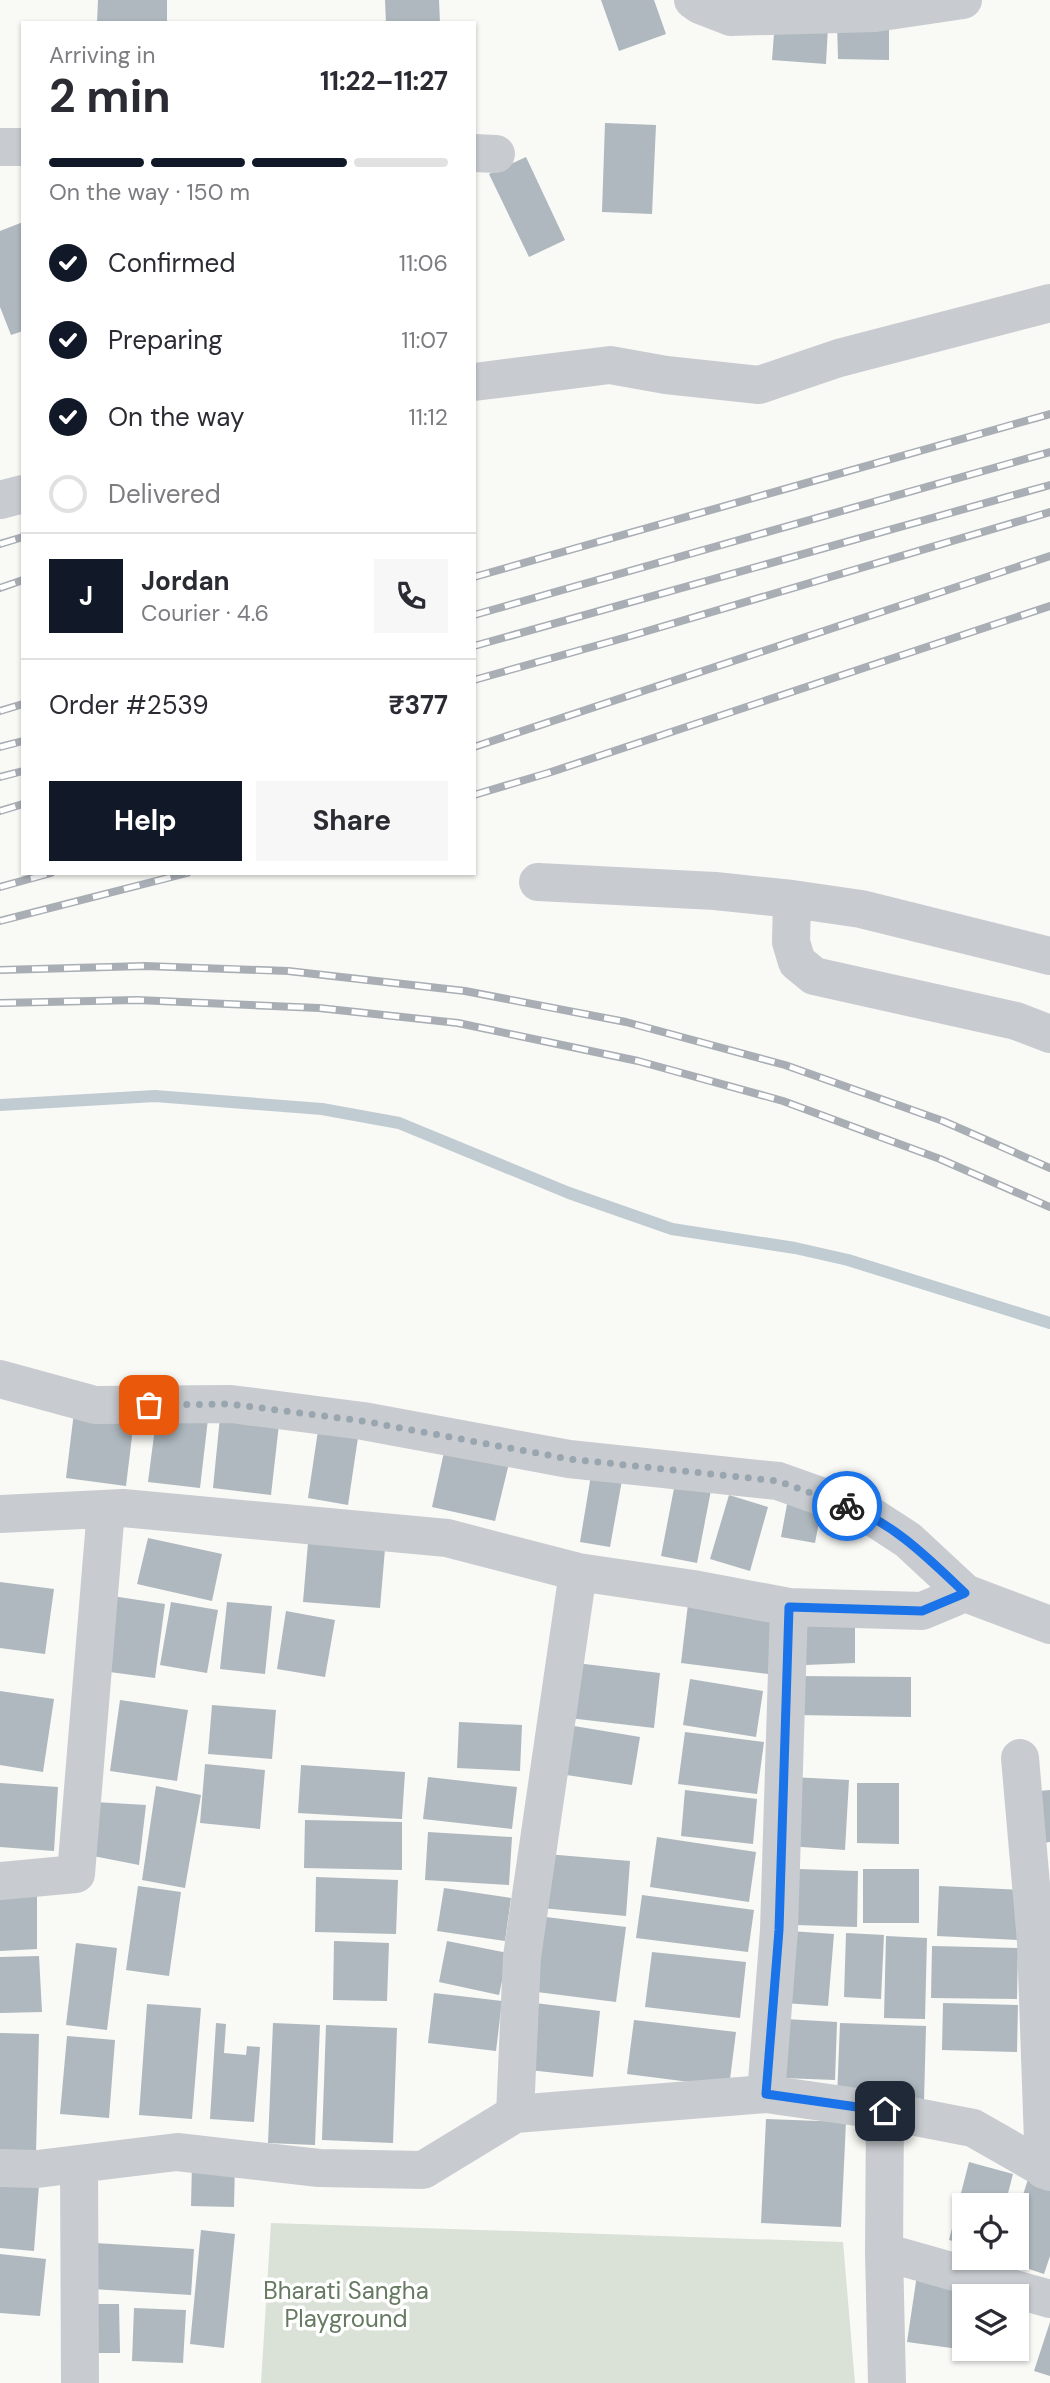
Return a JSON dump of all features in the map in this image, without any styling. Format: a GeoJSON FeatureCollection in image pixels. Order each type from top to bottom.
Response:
{"type":"FeatureCollection","features":[{"type":"Feature","properties":{"kind":"street"},"geometry":{"type":"LineString","coordinates":[[693,0],[731,17],[875,13],[963,0]]}},
{"type":"Feature","properties":{"kind":"street"},"geometry":{"type":"LineString","coordinates":[[0,147],[21,147]]}},
{"type":"Feature","properties":{"kind":"street"},"geometry":{"type":"LineString","coordinates":[[476,382],[610,365],[666,375],[759,385],[839,358],[1050,303]]}},
{"type":"Feature","properties":{"kind":"street"},"geometry":{"type":"LineString","coordinates":[[0,500],[21,495]]}},
{"type":"Feature","properties":{"kind":"street"},"geometry":{"type":"LineString","coordinates":[[538,882],[715,891],[792,898],[861,909],[1050,957]]}},
{"type":"Feature","properties":{"kind":"street"},"geometry":{"type":"LineString","coordinates":[[792,898],[791,942],[797,962],[814,976],[1016,1021],[1050,1034]]}},
{"type":"Feature","properties":{"kind":"street"},"geometry":{"type":"LineString","coordinates":[[0,1379],[95,1405],[230,1404],[363,1421],[569,1459],[778,1481],[865,1512],[908,1540],[965,1593],[1050,1625]]}},
{"type":"Feature","properties":{"kind":"street"},"geometry":{"type":"LineString","coordinates":[[0,1514],[123,1508],[447,1538],[578,1572],[789,1607],[922,1611],[965,1593]]}},
{"type":"Feature","properties":{"kind":"street"},"geometry":{"type":"LineString","coordinates":[[0,1881],[76,1874],[106,1509]]}},
{"type":"Feature","properties":{"kind":"street"},"geometry":{"type":"LineString","coordinates":[[515,2114],[522,1957],[578,1572]]}},
{"type":"Feature","properties":{"kind":"street"},"geometry":{"type":"LineString","coordinates":[[766,2094],[779,1930],[789,1607]]}},
{"type":"Feature","properties":{"kind":"street"},"geometry":{"type":"LineString","coordinates":[[1020,1758],[1036,1942],[1047,2171]]}},
{"type":"Feature","properties":{"kind":"street"},"geometry":{"type":"LineString","coordinates":[[0,2168],[37,2169],[177,2152],[318,2168],[423,2170],[515,2114],[766,2094],[974,2127],[1047,2171]]}},
{"type":"Feature","properties":{"kind":"street"},"geometry":{"type":"LineString","coordinates":[[885,2111],[887,2383]]}},
{"type":"Feature","properties":{"kind":"street"},"geometry":{"type":"LineString","coordinates":[[79,2164],[80,2383]]}},
{"type":"Feature","properties":{"kind":"street"},"geometry":{"type":"LineString","coordinates":[[884,2252],[1050,2299]]}},
{"type":"Feature","properties":{"kind":"green space","name":"Bharati Sangha Playground"},"geometry":{"type":"Polygon","coordinates":[[[271,2223],[843,2242],[855,2383],[261,2383],[271,2223]]]}},
{"type":"Feature","properties":{"kind":"building"},"geometry":{"type":"Polygon","coordinates":[[[98,0],[167,0],[167,21],[97,21],[98,0]]]}},
{"type":"Feature","properties":{"kind":"building"},"geometry":{"type":"Polygon","coordinates":[[[385,0],[439,0],[440,21],[386,21],[385,0]]]}},
{"type":"Feature","properties":{"kind":"building"},"geometry":{"type":"Polygon","coordinates":[[[601,0],[654,0],[666,34],[619,51],[601,0]]]}},
{"type":"Feature","properties":{"kind":"building"},"geometry":{"type":"Polygon","coordinates":[[[889,19],[889,60],[838,59],[837,22],[889,19]]]}},
{"type":"Feature","properties":{"kind":"building"},"geometry":{"type":"Polygon","coordinates":[[[775,21],[828,26],[826,64],[772,60],[775,21]]]}},
{"type":"Feature","properties":{"kind":"building"},"geometry":{"type":"Polygon","coordinates":[[[605,123],[656,125],[652,214],[602,212],[605,123]]]}},
{"type":"Feature","properties":{"kind":"building"},"geometry":{"type":"Polygon","coordinates":[[[526,157],[565,240],[529,257],[489,174],[526,157]]]}},
{"type":"Feature","properties":{"kind":"building"},"geometry":{"type":"Polygon","coordinates":[[[21,223],[21,332],[11,335],[0,307],[0,231],[21,223]]]}},
{"type":"Feature","properties":{"kind":"building"},"geometry":{"type":"Polygon","coordinates":[[[74,1412],[134,1420],[126,1486],[66,1478],[74,1412]]]}},
{"type":"Feature","properties":{"kind":"building"},"geometry":{"type":"Polygon","coordinates":[[[157,1412],[208,1419],[200,1488],[148,1482],[157,1412]]]}},
{"type":"Feature","properties":{"kind":"building"},"geometry":{"type":"Polygon","coordinates":[[[220,1417],[279,1424],[271,1495],[213,1488],[220,1417]]]}},
{"type":"Feature","properties":{"kind":"building"},"geometry":{"type":"Polygon","coordinates":[[[320,1417],[360,1424],[348,1505],[308,1498],[320,1417]]]}},
{"type":"Feature","properties":{"kind":"building"},"geometry":{"type":"Polygon","coordinates":[[[446,1443],[510,1459],[495,1521],[432,1507],[446,1443]]]}},
{"type":"Feature","properties":{"kind":"building"},"geometry":{"type":"Polygon","coordinates":[[[593,1463],[624,1469],[610,1547],[580,1542],[593,1463]]]}},
{"type":"Feature","properties":{"kind":"building"},"geometry":{"type":"Polygon","coordinates":[[[676,1478],[712,1485],[697,1563],[661,1556],[676,1478]]]}},
{"type":"Feature","properties":{"kind":"building"},"geometry":{"type":"Polygon","coordinates":[[[729,1495],[768,1507],[750,1571],[710,1559],[729,1495]]]}},
{"type":"Feature","properties":{"kind":"building"},"geometry":{"type":"Polygon","coordinates":[[[788,1499],[822,1506],[815,1543],[781,1537],[788,1499]]]}},
{"type":"Feature","properties":{"kind":"building"},"geometry":{"type":"Polygon","coordinates":[[[309,1531],[386,1537],[380,1608],[303,1602],[309,1531]]]}},
{"type":"Feature","properties":{"kind":"building"},"geometry":{"type":"Polygon","coordinates":[[[148,1538],[222,1554],[212,1601],[137,1584],[148,1538]]]}},
{"type":"Feature","properties":{"kind":"building"},"geometry":{"type":"Polygon","coordinates":[[[0,1582],[54,1589],[45,1654],[0,1648],[0,1582]]]}},
{"type":"Feature","properties":{"kind":"building"},"geometry":{"type":"Polygon","coordinates":[[[112,1596],[165,1604],[155,1678],[102,1671],[112,1596]]]}},
{"type":"Feature","properties":{"kind":"building"},"geometry":{"type":"Polygon","coordinates":[[[171,1602],[218,1610],[207,1673],[160,1665],[171,1602]]]}},
{"type":"Feature","properties":{"kind":"building"},"geometry":{"type":"Polygon","coordinates":[[[227,1602],[272,1606],[265,1674],[220,1669],[227,1602]]]}},
{"type":"Feature","properties":{"kind":"building"},"geometry":{"type":"Polygon","coordinates":[[[688,1604],[775,1615],[768,1674],[681,1663],[688,1604]]]}},
{"type":"Feature","properties":{"kind":"building"},"geometry":{"type":"Polygon","coordinates":[[[286,1611],[335,1620],[325,1677],[277,1669],[286,1611]]]}},
{"type":"Feature","properties":{"kind":"building"},"geometry":{"type":"Polygon","coordinates":[[[855,1617],[855,1663],[805,1665],[804,1618],[855,1617]]]}},
{"type":"Feature","properties":{"kind":"building"},"geometry":{"type":"Polygon","coordinates":[[[576,1663],[660,1673],[654,1728],[569,1718],[576,1663]]]}},
{"type":"Feature","properties":{"kind":"building"},"geometry":{"type":"Polygon","coordinates":[[[798,1676],[911,1677],[911,1717],[798,1715],[798,1676]]]}},
{"type":"Feature","properties":{"kind":"building"},"geometry":{"type":"Polygon","coordinates":[[[690,1679],[763,1691],[756,1737],[683,1725],[690,1679]]]}},
{"type":"Feature","properties":{"kind":"building"},"geometry":{"type":"Polygon","coordinates":[[[0,1691],[54,1699],[43,1772],[0,1765],[0,1691]]]}},
{"type":"Feature","properties":{"kind":"building"},"geometry":{"type":"Polygon","coordinates":[[[120,1700],[188,1710],[177,1781],[110,1771],[120,1700]]]}},
{"type":"Feature","properties":{"kind":"building"},"geometry":{"type":"Polygon","coordinates":[[[212,1705],[276,1710],[272,1759],[208,1754],[212,1705]]]}},
{"type":"Feature","properties":{"kind":"building"},"geometry":{"type":"Polygon","coordinates":[[[459,1722],[522,1725],[520,1771],[457,1768],[459,1722]]]}},
{"type":"Feature","properties":{"kind":"building"},"geometry":{"type":"Polygon","coordinates":[[[568,1725],[640,1737],[632,1785],[560,1774],[568,1725]]]}},
{"type":"Feature","properties":{"kind":"building"},"geometry":{"type":"Polygon","coordinates":[[[685,1732],[764,1742],[757,1794],[678,1784],[685,1732]]]}},
{"type":"Feature","properties":{"kind":"building"},"geometry":{"type":"Polygon","coordinates":[[[205,1764],[265,1770],[260,1829],[200,1823],[205,1764]]]}},
{"type":"Feature","properties":{"kind":"building"},"geometry":{"type":"Polygon","coordinates":[[[301,1765],[405,1772],[402,1819],[298,1813],[301,1765]]]}},
{"type":"Feature","properties":{"kind":"building"},"geometry":{"type":"Polygon","coordinates":[[[428,1777],[517,1787],[512,1829],[423,1819],[428,1777]]]}},
{"type":"Feature","properties":{"kind":"building"},"geometry":{"type":"Polygon","coordinates":[[[792,1777],[849,1780],[845,1850],[788,1846],[792,1777]]]}},
{"type":"Feature","properties":{"kind":"building"},"geometry":{"type":"Polygon","coordinates":[[[0,1783],[58,1787],[54,1851],[0,1847],[0,1783]]]}},
{"type":"Feature","properties":{"kind":"building"},"geometry":{"type":"Polygon","coordinates":[[[857,1783],[899,1783],[899,1844],[857,1843],[857,1783]]]}},
{"type":"Feature","properties":{"kind":"building"},"geometry":{"type":"Polygon","coordinates":[[[156,1786],[201,1795],[185,1888],[142,1880],[156,1786]]]}},
{"type":"Feature","properties":{"kind":"building"},"geometry":{"type":"Polygon","coordinates":[[[685,1790],[757,1799],[753,1844],[681,1836],[685,1790]]]}},
{"type":"Feature","properties":{"kind":"building"},"geometry":{"type":"Polygon","coordinates":[[[1050,1790],[1050,1842],[1043,1843],[1039,1791],[1050,1790]]]}},
{"type":"Feature","properties":{"kind":"building"},"geometry":{"type":"Polygon","coordinates":[[[95,1802],[146,1805],[139,1865],[83,1854],[95,1802]]]}},
{"type":"Feature","properties":{"kind":"building"},"geometry":{"type":"Polygon","coordinates":[[[305,1820],[402,1822],[402,1870],[304,1868],[305,1820]]]}},
{"type":"Feature","properties":{"kind":"building"},"geometry":{"type":"Polygon","coordinates":[[[428,1832],[512,1837],[509,1885],[425,1880],[428,1832]]]}},
{"type":"Feature","properties":{"kind":"building"},"geometry":{"type":"Polygon","coordinates":[[[657,1837],[756,1852],[749,1902],[650,1887],[657,1837]]]}},
{"type":"Feature","properties":{"kind":"building"},"geometry":{"type":"Polygon","coordinates":[[[546,1854],[630,1861],[626,1916],[542,1908],[546,1854]]]}},
{"type":"Feature","properties":{"kind":"building"},"geometry":{"type":"Polygon","coordinates":[[[798,1869],[858,1871],[857,1927],[796,1925],[798,1869]]]}},
{"type":"Feature","properties":{"kind":"building"},"geometry":{"type":"Polygon","coordinates":[[[863,1869],[919,1869],[919,1923],[863,1923],[863,1869]]]}},
{"type":"Feature","properties":{"kind":"building"},"geometry":{"type":"Polygon","coordinates":[[[316,1877],[398,1880],[396,1934],[315,1932],[316,1877]]]}},
{"type":"Feature","properties":{"kind":"building"},"geometry":{"type":"Polygon","coordinates":[[[138,1886],[181,1892],[169,1976],[126,1970],[138,1886]]]}},
{"type":"Feature","properties":{"kind":"building"},"geometry":{"type":"Polygon","coordinates":[[[939,1886],[1022,1890],[1020,1940],[937,1936],[939,1886]]]}},
{"type":"Feature","properties":{"kind":"building"},"geometry":{"type":"Polygon","coordinates":[[[444,1888],[511,1898],[505,1941],[437,1931],[444,1888]]]}},
{"type":"Feature","properties":{"kind":"building"},"geometry":{"type":"Polygon","coordinates":[[[37,1892],[37,1949],[0,1951],[0,1894],[37,1892]]]}},
{"type":"Feature","properties":{"kind":"building"},"geometry":{"type":"Polygon","coordinates":[[[642,1895],[754,1910],[748,1952],[636,1938],[642,1895]]]}},
{"type":"Feature","properties":{"kind":"building"},"geometry":{"type":"Polygon","coordinates":[[[538,1916],[626,1927],[616,2002],[529,1991],[538,1916]]]}},
{"type":"Feature","properties":{"kind":"building"},"geometry":{"type":"Polygon","coordinates":[[[790,1931],[834,1934],[828,2006],[784,2003],[790,1931]]]}},
{"type":"Feature","properties":{"kind":"building"},"geometry":{"type":"Polygon","coordinates":[[[846,1933],[884,1935],[881,1999],[844,1997],[846,1933]]]}},
{"type":"Feature","properties":{"kind":"building"},"geometry":{"type":"Polygon","coordinates":[[[886,1936],[927,1938],[925,2019],[884,2018],[886,1936]]]}},
{"type":"Feature","properties":{"kind":"building"},"geometry":{"type":"Polygon","coordinates":[[[334,1941],[389,1943],[387,2001],[333,2000],[334,1941]]]}},
{"type":"Feature","properties":{"kind":"building"},"geometry":{"type":"Polygon","coordinates":[[[447,1941],[508,1953],[499,1995],[439,1982],[447,1941]]]}},
{"type":"Feature","properties":{"kind":"building"},"geometry":{"type":"Polygon","coordinates":[[[76,1943],[117,1948],[107,2030],[66,2025],[76,1943]]]}},
{"type":"Feature","properties":{"kind":"building"},"geometry":{"type":"Polygon","coordinates":[[[932,1946],[1018,1948],[1017,1999],[931,1998],[932,1946]]]}},
{"type":"Feature","properties":{"kind":"building"},"geometry":{"type":"Polygon","coordinates":[[[652,1952],[746,1962],[740,2018],[645,2007],[652,1952]]]}},
{"type":"Feature","properties":{"kind":"building"},"geometry":{"type":"Polygon","coordinates":[[[39,1956],[42,2012],[0,2013],[0,1957],[39,1956]]]}},
{"type":"Feature","properties":{"kind":"building"},"geometry":{"type":"Polygon","coordinates":[[[434,1993],[502,2001],[496,2051],[428,2043],[434,1993]]]}},
{"type":"Feature","properties":{"kind":"building"},"geometry":{"type":"Polygon","coordinates":[[[535,2003],[600,2011],[593,2077],[529,2070],[535,2003]]]}},
{"type":"Feature","properties":{"kind":"building"},"geometry":{"type":"Polygon","coordinates":[[[943,2003],[1018,2005],[1017,2052],[942,2050],[943,2003]]]}},
{"type":"Feature","properties":{"kind":"building"},"geometry":{"type":"Polygon","coordinates":[[[147,2004],[201,2008],[192,2119],[139,2115],[147,2004]]]}},
{"type":"Feature","properties":{"kind":"building"},"geometry":{"type":"Polygon","coordinates":[[[785,2019],[837,2022],[835,2080],[783,2078],[785,2019]]]}},
{"type":"Feature","properties":{"kind":"building"},"geometry":{"type":"Polygon","coordinates":[[[634,2020],[736,2032],[729,2087],[627,2074],[634,2020]]]}},
{"type":"Feature","properties":{"kind":"building"},"geometry":{"type":"Polygon","coordinates":[[[216,2023],[226,2024],[224,2053],[246,2055],[247,2046],[260,2047],[254,2122],[210,2119],[216,2023]]]}},
{"type":"Feature","properties":{"kind":"building"},"geometry":{"type":"Polygon","coordinates":[[[273,2023],[320,2025],[315,2145],[268,2143],[273,2023]]]}},
{"type":"Feature","properties":{"kind":"building"},"geometry":{"type":"Polygon","coordinates":[[[840,2023],[926,2026],[924,2101],[837,2098],[840,2023]]]}},
{"type":"Feature","properties":{"kind":"building"},"geometry":{"type":"Polygon","coordinates":[[[326,2025],[397,2028],[393,2143],[322,2140],[326,2025]]]}},
{"type":"Feature","properties":{"kind":"building"},"geometry":{"type":"Polygon","coordinates":[[[0,2033],[39,2034],[36,2153],[0,2152],[0,2033]]]}},
{"type":"Feature","properties":{"kind":"building"},"geometry":{"type":"Polygon","coordinates":[[[67,2036],[115,2040],[109,2118],[60,2114],[67,2036]]]}},
{"type":"Feature","properties":{"kind":"building"},"geometry":{"type":"Polygon","coordinates":[[[766,2119],[846,2122],[841,2227],[761,2223],[766,2119]]]}},
{"type":"Feature","properties":{"kind":"building"},"geometry":{"type":"Polygon","coordinates":[[[192,2162],[235,2162],[234,2207],[191,2206],[192,2162]]]}},
{"type":"Feature","properties":{"kind":"building"},"geometry":{"type":"Polygon","coordinates":[[[969,2162],[1013,2174],[1008,2193],[961,2193],[969,2162]]]}},
{"type":"Feature","properties":{"kind":"building"},"geometry":{"type":"Polygon","coordinates":[[[1029,2176],[1050,2183],[1050,2256],[1044,2274],[1029,2269],[1029,2193],[1024,2193],[1029,2176]]]}},
{"type":"Feature","properties":{"kind":"building"},"geometry":{"type":"Polygon","coordinates":[[[0,2182],[39,2185],[34,2251],[0,2248],[0,2182]]]}},
{"type":"Feature","properties":{"kind":"building"},"geometry":{"type":"Polygon","coordinates":[[[201,2230],[235,2234],[224,2348],[190,2344],[201,2230]]]}},
{"type":"Feature","properties":{"kind":"building"},"geometry":{"type":"Polygon","coordinates":[[[95,2243],[194,2249],[191,2295],[92,2289],[95,2243]]]}},
{"type":"Feature","properties":{"kind":"building"},"geometry":{"type":"Polygon","coordinates":[[[0,2254],[46,2259],[40,2316],[0,2313],[0,2254]]]}},
{"type":"Feature","properties":{"kind":"building"},"geometry":{"type":"Polygon","coordinates":[[[917,2275],[952,2285],[952,2348],[907,2342],[917,2275]]]}},
{"type":"Feature","properties":{"kind":"building"},"geometry":{"type":"Polygon","coordinates":[[[90,2304],[119,2304],[120,2353],[90,2353],[90,2304]]]}},
{"type":"Feature","properties":{"kind":"building"},"geometry":{"type":"Polygon","coordinates":[[[134,2308],[186,2310],[183,2363],[132,2361],[134,2308]]]}},
{"type":"Feature","properties":{"kind":"building"},"geometry":{"type":"Polygon","coordinates":[[[1050,2322],[1050,2376],[1034,2371],[1050,2322]]]}},
{"type":"Feature","properties":{"kind":"waterway"},"geometry":{"type":"LineString","coordinates":[[0,1105],[155,1096],[322,1109],[399,1123],[569,1193],[672,1229],[795,1248],[848,1260],[1050,1323]]}},
{"type":"Feature","properties":{"kind":"railway"},"geometry":{"type":"LineString","coordinates":[[476,576],[1050,414]]}},
{"type":"Feature","properties":{"kind":"railway"},"geometry":{"type":"LineString","coordinates":[[476,614],[1050,452]]}},
{"type":"Feature","properties":{"kind":"railway"},"geometry":{"type":"LineString","coordinates":[[476,645],[1050,485]]}},
{"type":"Feature","properties":{"kind":"railway"},"geometry":{"type":"LineString","coordinates":[[476,679],[1050,512]]}},
{"type":"Feature","properties":{"kind":"railway"},"geometry":{"type":"LineString","coordinates":[[0,544],[21,538]]}},
{"type":"Feature","properties":{"kind":"railway"},"geometry":{"type":"LineString","coordinates":[[476,746],[1050,556]]}},
{"type":"Feature","properties":{"kind":"railway"},"geometry":{"type":"LineString","coordinates":[[0,588],[21,581]]}},
{"type":"Feature","properties":{"kind":"railway"},"geometry":{"type":"LineString","coordinates":[[476,794],[548,773],[1050,606]]}},
{"type":"Feature","properties":{"kind":"railway"},"geometry":{"type":"LineString","coordinates":[[0,711],[21,705]]}},
{"type":"Feature","properties":{"kind":"railway"},"geometry":{"type":"LineString","coordinates":[[0,747],[21,742]]}},
{"type":"Feature","properties":{"kind":"railway"},"geometry":{"type":"LineString","coordinates":[[0,777],[21,772]]}},
{"type":"Feature","properties":{"kind":"railway"},"geometry":{"type":"LineString","coordinates":[[0,811],[21,805]]}},
{"type":"Feature","properties":{"kind":"railway"},"geometry":{"type":"LineString","coordinates":[[0,887],[44,875]]}},
{"type":"Feature","properties":{"kind":"railway"},"geometry":{"type":"LineString","coordinates":[[0,921],[179,875]]}},
{"type":"Feature","properties":{"kind":"railway"},"geometry":{"type":"LineString","coordinates":[[0,970],[145,966],[288,971],[465,991],[626,1022],[785,1065],[943,1121],[1050,1168]]}},
{"type":"Feature","properties":{"kind":"railway"},"geometry":{"type":"LineString","coordinates":[[0,1003],[137,1000],[319,1008],[458,1023],[638,1061],[783,1101],[940,1159],[1050,1207]]}},
{"type":"Feature","properties":{"kind":"way so far"},"geometry":{"type":"LineString","coordinates":[[149,1405],[230,1404],[363,1421],[569,1459],[778,1481],[847,1506]]}},
{"type":"Feature","properties":{"kind":"route"},"geometry":{"type":"LineString","coordinates":[[847,1506],[865,1512],[908,1540],[965,1593],[922,1611],[789,1607],[779,1930],[766,2094],[885,2111]]}}]}
